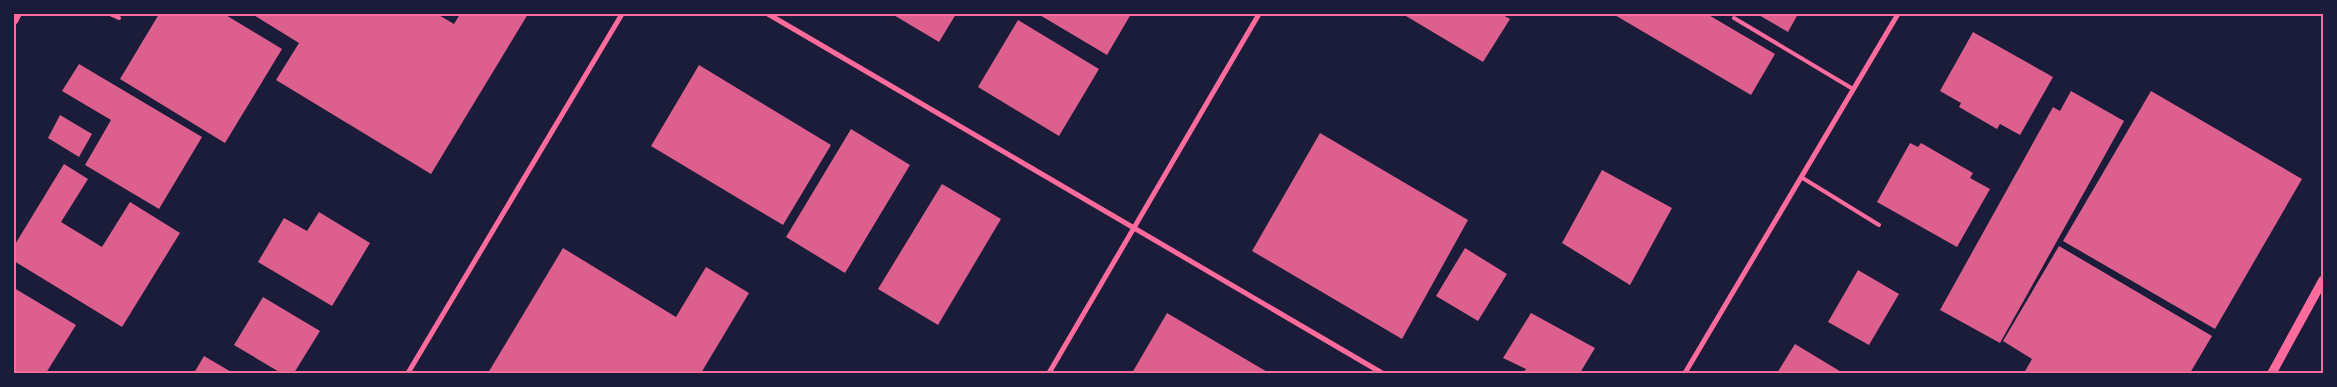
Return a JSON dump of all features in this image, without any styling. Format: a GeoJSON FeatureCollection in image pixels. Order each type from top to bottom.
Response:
{"type":"FeatureCollection","features":[{"type":"Feature","properties":{"kind":"street"},"geometry":{"type":"LineString","coordinates":[[14,20],[17,14]]}},
{"type":"Feature","properties":{"kind":"street"},"geometry":{"type":"LineString","coordinates":[[408,373],[622,14]]}},
{"type":"Feature","properties":{"kind":"street"},"geometry":{"type":"LineString","coordinates":[[768,14],[1382,373]]}},
{"type":"Feature","properties":{"kind":"street"},"geometry":{"type":"LineString","coordinates":[[1050,373],[1259,14]]}},
{"type":"Feature","properties":{"kind":"street"},"geometry":{"type":"LineString","coordinates":[[1685,373],[1898,14]]}},
{"type":"Feature","properties":{"kind":"street"},"geometry":{"type":"LineString","coordinates":[[2272,373],[2323,280]]}},
{"type":"Feature","properties":{"kind":"lane"},"geometry":{"type":"LineString","coordinates":[[110,14],[118,18]]}},
{"type":"Feature","properties":{"kind":"lane"},"geometry":{"type":"LineString","coordinates":[[1734,18],[1853,89]]}},
{"type":"Feature","properties":{"kind":"lane"},"geometry":{"type":"LineString","coordinates":[[1801,177],[1879,225]]}},
{"type":"Feature","properties":{"kind":"building"},"geometry":{"type":"Polygon","coordinates":[[[159,14],[224,14],[282,49],[225,143],[120,79],[159,14]]]}},
{"type":"Feature","properties":{"kind":"building"},"geometry":{"type":"Polygon","coordinates":[[[252,14],[437,14],[454,24],[460,14],[528,14],[431,174],[276,80],[299,43],[252,14]]]}},
{"type":"Feature","properties":{"kind":"building"},"geometry":{"type":"Polygon","coordinates":[[[892,14],[956,14],[939,42],[892,14]]]}},
{"type":"Feature","properties":{"kind":"building"},"geometry":{"type":"Polygon","coordinates":[[[1038,14],[1131,14],[1107,55],[1038,14]]]}},
{"type":"Feature","properties":{"kind":"building"},"geometry":{"type":"Polygon","coordinates":[[[1407,14],[1501,14],[1510,19],[1483,62],[1406,16],[1407,14]]]}},
{"type":"Feature","properties":{"kind":"building"},"geometry":{"type":"Polygon","coordinates":[[[1613,14],[1707,14],[1775,54],[1751,95],[1613,14]]]}},
{"type":"Feature","properties":{"kind":"building"},"geometry":{"type":"Polygon","coordinates":[[[1757,14],[1798,14],[1788,32],[1757,14]]]}},
{"type":"Feature","properties":{"kind":"building"},"geometry":{"type":"Polygon","coordinates":[[[1018,20],[1099,69],[1059,136],[978,87],[1018,20]]]}},
{"type":"Feature","properties":{"kind":"building"},"geometry":{"type":"Polygon","coordinates":[[[1973,32],[2053,77],[2020,135],[2000,124],[1997,129],[1959,107],[1961,103],[1940,91],[1973,32]]]}},
{"type":"Feature","properties":{"kind":"building"},"geometry":{"type":"Polygon","coordinates":[[[79,64],[202,137],[159,209],[85,165],[111,120],[62,91],[79,64]]]}},
{"type":"Feature","properties":{"kind":"building"},"geometry":{"type":"Polygon","coordinates":[[[699,65],[831,145],[783,225],[651,146],[699,65]]]}},
{"type":"Feature","properties":{"kind":"building"},"geometry":{"type":"Polygon","coordinates":[[[2071,91],[2124,121],[2000,343],[1940,310],[2053,107],[2060,111],[2071,91]]]}},
{"type":"Feature","properties":{"kind":"building"},"geometry":{"type":"Polygon","coordinates":[[[2151,91],[2302,179],[2215,329],[2063,241],[2151,91]]]}},
{"type":"Feature","properties":{"kind":"building"},"geometry":{"type":"Polygon","coordinates":[[[60,115],[92,134],[79,157],[48,138],[60,115]]]}},
{"type":"Feature","properties":{"kind":"building"},"geometry":{"type":"Polygon","coordinates":[[[851,129],[910,165],[845,273],[786,237],[851,129]]]}},
{"type":"Feature","properties":{"kind":"building"},"geometry":{"type":"Polygon","coordinates":[[[1320,133],[1468,220],[1402,339],[1252,251],[1320,133]]]}},
{"type":"Feature","properties":{"kind":"building"},"geometry":{"type":"Polygon","coordinates":[[[1910,143],[1918,147],[1921,143],[1973,173],[1970,178],[1990,189],[1957,247],[1877,202],[1910,143]]]}},
{"type":"Feature","properties":{"kind":"building"},"geometry":{"type":"Polygon","coordinates":[[[64,164],[88,179],[61,222],[102,247],[130,202],[180,233],[122,327],[14,261],[14,246],[64,164]]]}},
{"type":"Feature","properties":{"kind":"building"},"geometry":{"type":"Polygon","coordinates":[[[1602,170],[1672,208],[1630,285],[1562,243],[1602,170]]]}},
{"type":"Feature","properties":{"kind":"building"},"geometry":{"type":"Polygon","coordinates":[[[942,184],[1001,219],[938,325],[878,289],[942,184]]]}},
{"type":"Feature","properties":{"kind":"building"},"geometry":{"type":"Polygon","coordinates":[[[319,212],[370,243],[332,306],[258,262],[284,218],[307,231],[319,212]]]}},
{"type":"Feature","properties":{"kind":"building"},"geometry":{"type":"Polygon","coordinates":[[[2059,246],[2212,336],[2190,373],[2024,373],[2032,359],[2003,341],[2059,246]]]}},
{"type":"Feature","properties":{"kind":"building"},"geometry":{"type":"Polygon","coordinates":[[[563,248],[676,317],[706,267],[749,293],[701,373],[488,373],[563,248]]]}},
{"type":"Feature","properties":{"kind":"building"},"geometry":{"type":"Polygon","coordinates":[[[1465,248],[1507,274],[1478,321],[1436,296],[1465,248]]]}},
{"type":"Feature","properties":{"kind":"building"},"geometry":{"type":"Polygon","coordinates":[[[1858,270],[1899,294],[1869,345],[1828,322],[1858,270]]]}},
{"type":"Feature","properties":{"kind":"building"},"geometry":{"type":"Polygon","coordinates":[[[14,288],[76,325],[46,373],[14,373],[14,288]]]}},
{"type":"Feature","properties":{"kind":"building"},"geometry":{"type":"Polygon","coordinates":[[[263,297],[320,331],[294,373],[281,373],[234,345],[263,297]]]}},
{"type":"Feature","properties":{"kind":"building"},"geometry":{"type":"Polygon","coordinates":[[[1167,313],[1269,373],[1132,373],[1167,313]]]}},
{"type":"Feature","properties":{"kind":"building"},"geometry":{"type":"Polygon","coordinates":[[[1531,313],[1595,348],[1580,373],[1523,373],[1526,369],[1503,358],[1531,313]]]}},
{"type":"Feature","properties":{"kind":"building"},"geometry":{"type":"Polygon","coordinates":[[[1795,344],[1843,373],[1777,373],[1795,344]]]}},
{"type":"Feature","properties":{"kind":"building"},"geometry":{"type":"Polygon","coordinates":[[[204,356],[233,373],[194,373],[204,356]]]}}]}
